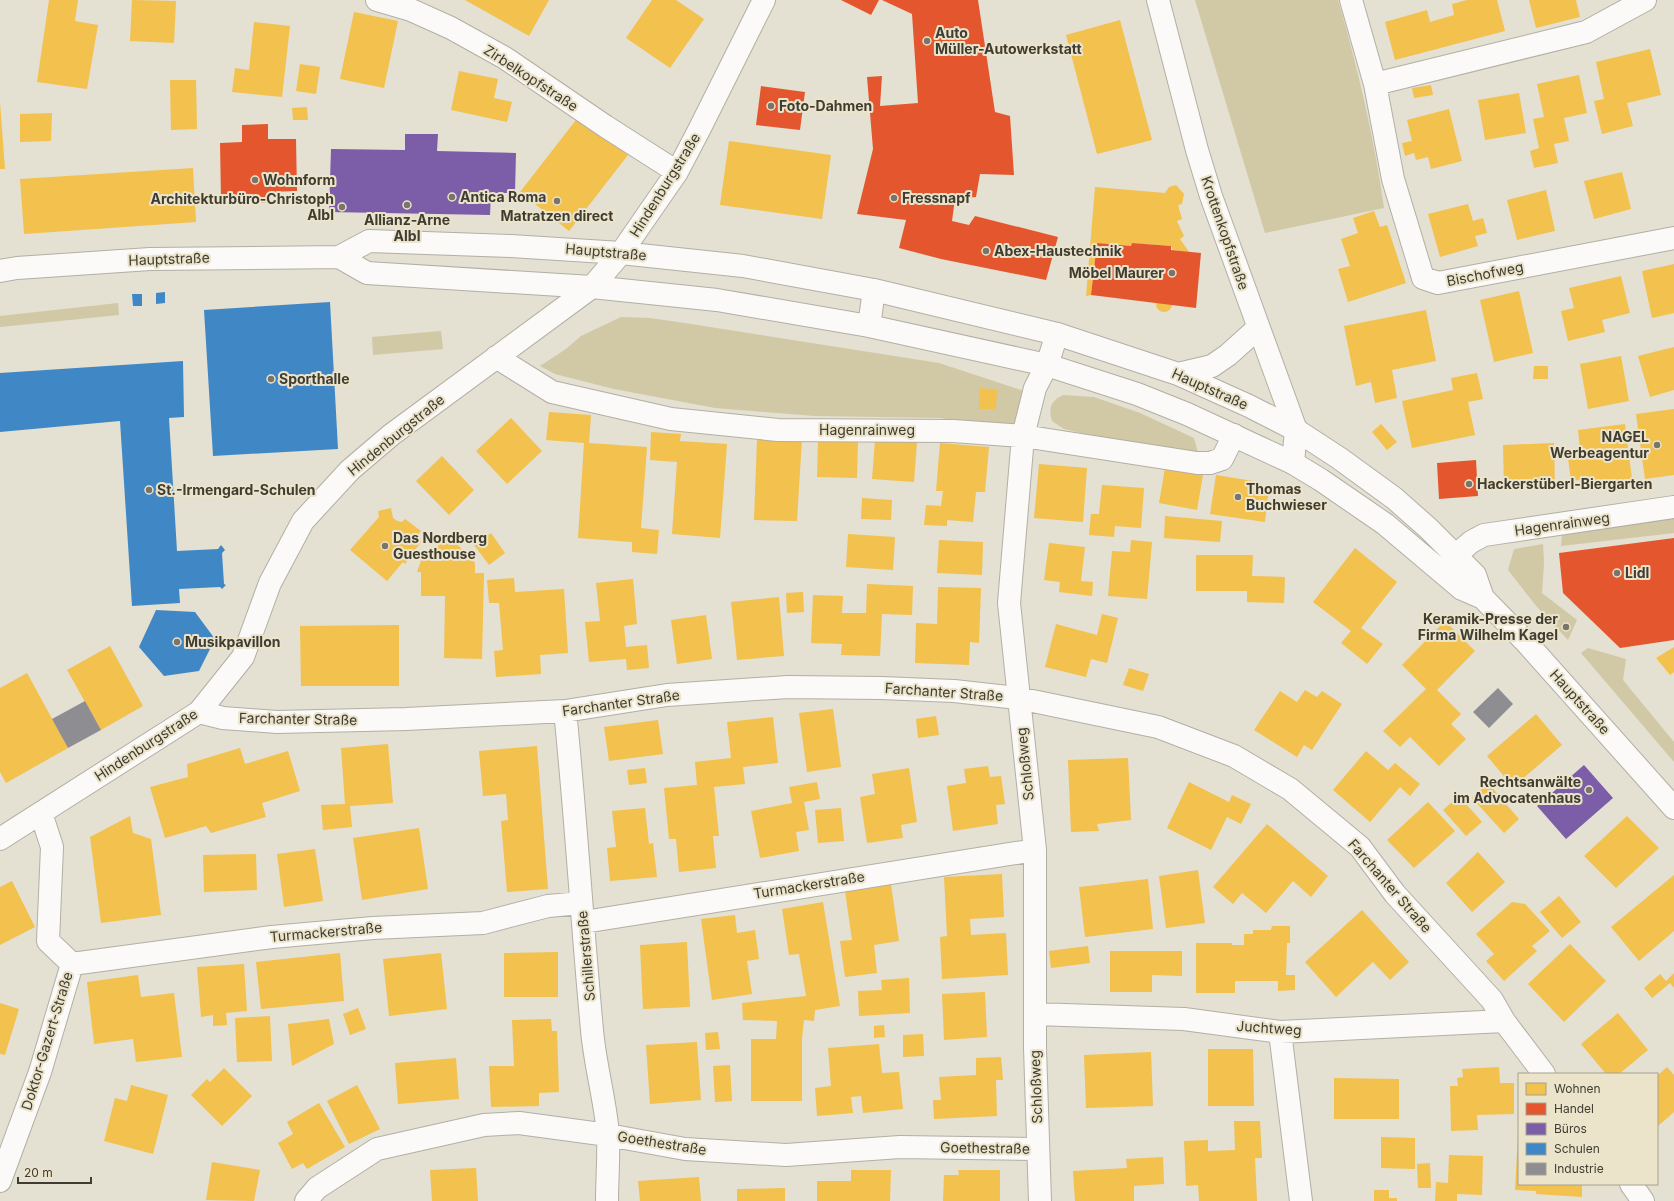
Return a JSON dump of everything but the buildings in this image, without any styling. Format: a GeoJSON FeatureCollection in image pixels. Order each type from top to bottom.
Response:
{"type":"FeatureCollection","features":[{"type":"Feature","properties":{"kind":"street","name":"Zirbelkopfstraße"},"geometry":{"type":"LineString","coordinates":[[377,0],[412,10],[451,28],[505,58],[676,172]]}},
{"type":"Feature","properties":{"kind":"street","name":"Hindenburgstraße"},"geometry":{"type":"LineString","coordinates":[[0,839],[199,712],[243,657],[270,583],[303,521],[360,461],[496,357],[592,287],[621,253],[676,172],[699,130],[764,0]]}},
{"type":"Feature","properties":{"kind":"street","name":"Krottenkopfstraße"},"geometry":{"type":"LineString","coordinates":[[1158,0],[1197,150],[1258,328],[1296,430],[1293,463]]}},
{"type":"Feature","properties":{"kind":"street","name":"Bischofweg"},"geometry":{"type":"LineString","coordinates":[[1351,0],[1375,84],[1393,179],[1423,278],[1438,283],[1674,238]]}},
{"type":"Feature","properties":{"kind":"street"},"geometry":{"type":"LineString","coordinates":[[1375,84],[1586,32],[1645,0]]}},
{"type":"Feature","properties":{"kind":"street","name":"Hauptstraße"},"geometry":{"type":"LineString","coordinates":[[0,271],[17,268],[139,260],[339,257],[369,241],[511,246],[621,253],[743,266],[874,290],[1057,334],[1178,374],[1242,403],[1296,430],[1339,458],[1394,498],[1428,528],[1475,575],[1483,598]]}},
{"type":"Feature","properties":{"kind":"street","name":"Hauptstraße"},"geometry":{"type":"LineString","coordinates":[[339,257],[367,274],[592,287],[717,300],[869,326],[1047,365],[1137,394],[1234,435],[1293,463],[1344,495],[1385,524],[1462,589],[1483,598],[1525,641],[1674,808]]}},
{"type":"Feature","properties":{"kind":"street"},"geometry":{"type":"LineString","coordinates":[[869,326],[874,290]]}},
{"type":"Feature","properties":{"kind":"street"},"geometry":{"type":"LineString","coordinates":[[1178,374],[1212,366],[1228,355],[1258,328]]}},
{"type":"Feature","properties":{"kind":"street","name":"Schloßweg"},"geometry":{"type":"LineString","coordinates":[[1040,1201],[1035,1014],[1036,965],[1033,863],[1035,850],[1009,603],[1023,436],[1035,388],[1047,365],[1057,334]]}},
{"type":"Feature","properties":{"kind":"street","name":"Hagenrainweg"},"geometry":{"type":"LineString","coordinates":[[496,357],[552,392],[671,419],[778,430],[953,431],[1023,436],[1197,463],[1210,463],[1222,459],[1234,435]]}},
{"type":"Feature","properties":{"kind":"street","name":"Hagenrainweg"},"geometry":{"type":"LineString","coordinates":[[1456,555],[1471,542],[1484,535],[1674,507]]}},
{"type":"Feature","properties":{"kind":"street","name":"Farchanter Straße"},"geometry":{"type":"LineString","coordinates":[[199,712],[223,718],[277,722],[406,719],[565,711],[667,695],[788,687],[881,688],[954,691],[1018,698],[1158,728],[1234,756],[1290,789],[1360,847],[1395,894],[1492,1000],[1504,1021],[1543,1073]]}},
{"type":"Feature","properties":{"kind":"street","name":"Schillerstraße"},"geometry":{"type":"LineString","coordinates":[[565,711],[575,807],[592,1031],[608,1135],[607,1201]]}},
{"type":"Feature","properties":{"kind":"street","name":"Doktor-Gazert-Straße"},"geometry":{"type":"LineString","coordinates":[[0,1181],[40,1072],[72,964],[48,941],[52,847],[42,813]]}},
{"type":"Feature","properties":{"kind":"street","name":"Turmackerstraße"},"geometry":{"type":"LineString","coordinates":[[72,964],[272,936],[373,928],[483,923],[548,906],[582,913],[924,867],[1035,850]]}},
{"type":"Feature","properties":{"kind":"street","name":"Juchtweg"},"geometry":{"type":"LineString","coordinates":[[1035,1014],[1184,1019],[1280,1032],[1504,1021]]}},
{"type":"Feature","properties":{"kind":"street"},"geometry":{"type":"LineString","coordinates":[[1280,1032],[1302,1201]]}},
{"type":"Feature","properties":{"kind":"street","name":"Goethestraße"},"geometry":{"type":"LineString","coordinates":[[306,1201],[317,1188],[377,1148],[484,1125],[498,1124],[519,1123],[608,1135],[685,1149],[786,1155],[900,1147],[1038,1149]]}},
{"type":"Feature","properties":{"kind":"street"},"geometry":{"type":"LineString","coordinates":[[1632,1185],[1643,1201]]}},
{"type":"Feature","properties":{"kind":"shaded area"},"geometry":{"type":"Polygon","coordinates":[[[1195,0],[1338,0],[1365,103],[1384,208],[1265,233],[1195,0]]]}},
{"type":"Feature","properties":{"kind":"shaded area"},"geometry":{"type":"Polygon","coordinates":[[[118,303],[119,315],[0,327],[0,316],[118,303]]]}},
{"type":"Feature","properties":{"kind":"shaded area"},"geometry":{"type":"Polygon","coordinates":[[[621,317],[650,318],[939,363],[1024,391],[1018,431],[941,418],[815,416],[715,408],[614,389],[555,374],[540,366],[566,349],[581,336],[621,317]]]}},
{"type":"Feature","properties":{"kind":"shaded area"},"geometry":{"type":"Polygon","coordinates":[[[441,331],[443,349],[373,355],[372,337],[441,331]]]}},
{"type":"Feature","properties":{"kind":"shaded area"},"geometry":{"type":"Polygon","coordinates":[[[1063,395],[1094,397],[1140,413],[1194,438],[1199,456],[1172,454],[1064,429],[1052,421],[1050,412],[1053,402],[1063,395]]]}},
{"type":"Feature","properties":{"kind":"shaded area"},"geometry":{"type":"Polygon","coordinates":[[[1674,519],[1674,533],[1561,546],[1562,533],[1674,519]]]}},
{"type":"Feature","properties":{"kind":"shaded area"},"geometry":{"type":"Polygon","coordinates":[[[1543,544],[1544,563],[1542,593],[1577,620],[1568,640],[1537,607],[1508,570],[1514,549],[1543,544]]]}},
{"type":"Feature","properties":{"kind":"shaded area"},"geometry":{"type":"Polygon","coordinates":[[[1588,648],[1626,659],[1623,680],[1674,742],[1674,762],[1581,653],[1588,648]]]}},
{"type":"Feature","properties":{"kind":"place","name":"Auto Müller-Autowerkstatt"},"geometry":{"type":"Point","coordinates":[927,41]}},
{"type":"Feature","properties":{"kind":"place","name":"Foto-Dahmen"},"geometry":{"type":"Point","coordinates":[771,106]}},
{"type":"Feature","properties":{"kind":"place","name":"Wohnform"},"geometry":{"type":"Point","coordinates":[255,180]}},
{"type":"Feature","properties":{"kind":"place","name":"Antica Roma"},"geometry":{"type":"Point","coordinates":[452,197]}},
{"type":"Feature","properties":{"kind":"place","name":"Fressnapf"},"geometry":{"type":"Point","coordinates":[894,198]}},
{"type":"Feature","properties":{"kind":"place","name":"Matratzen direct"},"geometry":{"type":"Point","coordinates":[557,201]}},
{"type":"Feature","properties":{"kind":"place","name":"Allianz-Arne Albl"},"geometry":{"type":"Point","coordinates":[407,205]}},
{"type":"Feature","properties":{"kind":"place","name":"Architekturbüro-Christoph Albl"},"geometry":{"type":"Point","coordinates":[342,207]}},
{"type":"Feature","properties":{"kind":"place","name":"Abex-Haustechnik"},"geometry":{"type":"Point","coordinates":[986,251]}},
{"type":"Feature","properties":{"kind":"place","name":"Möbel Maurer"},"geometry":{"type":"Point","coordinates":[1172,273]}},
{"type":"Feature","properties":{"kind":"place","name":"Sporthalle"},"geometry":{"type":"Point","coordinates":[271,379]}},
{"type":"Feature","properties":{"kind":"place","name":"NAGEL Werbeagentur"},"geometry":{"type":"Point","coordinates":[1657,445]}},
{"type":"Feature","properties":{"kind":"place","name":"Hackerstüberl-Biergarten"},"geometry":{"type":"Point","coordinates":[1469,484]}},
{"type":"Feature","properties":{"kind":"place","name":"St.-Irmengard-Schulen"},"geometry":{"type":"Point","coordinates":[149,490]}},
{"type":"Feature","properties":{"kind":"place","name":"Thomas Buchwieser"},"geometry":{"type":"Point","coordinates":[1238,497]}},
{"type":"Feature","properties":{"kind":"place","name":"Das Nordberg Guesthouse"},"geometry":{"type":"Point","coordinates":[385,546]}},
{"type":"Feature","properties":{"kind":"place","name":"Lidl"},"geometry":{"type":"Point","coordinates":[1617,573]}},
{"type":"Feature","properties":{"kind":"place","name":"Keramik-Presse der Firma Wilhelm Kagel"},"geometry":{"type":"Point","coordinates":[1566,627]}},
{"type":"Feature","properties":{"kind":"place","name":"Musikpavillon"},"geometry":{"type":"Point","coordinates":[177,642]}},
{"type":"Feature","properties":{"kind":"place","name":"Rechtsanwälte im Advocatenhaus"},"geometry":{"type":"Point","coordinates":[1589,790]}}]}
